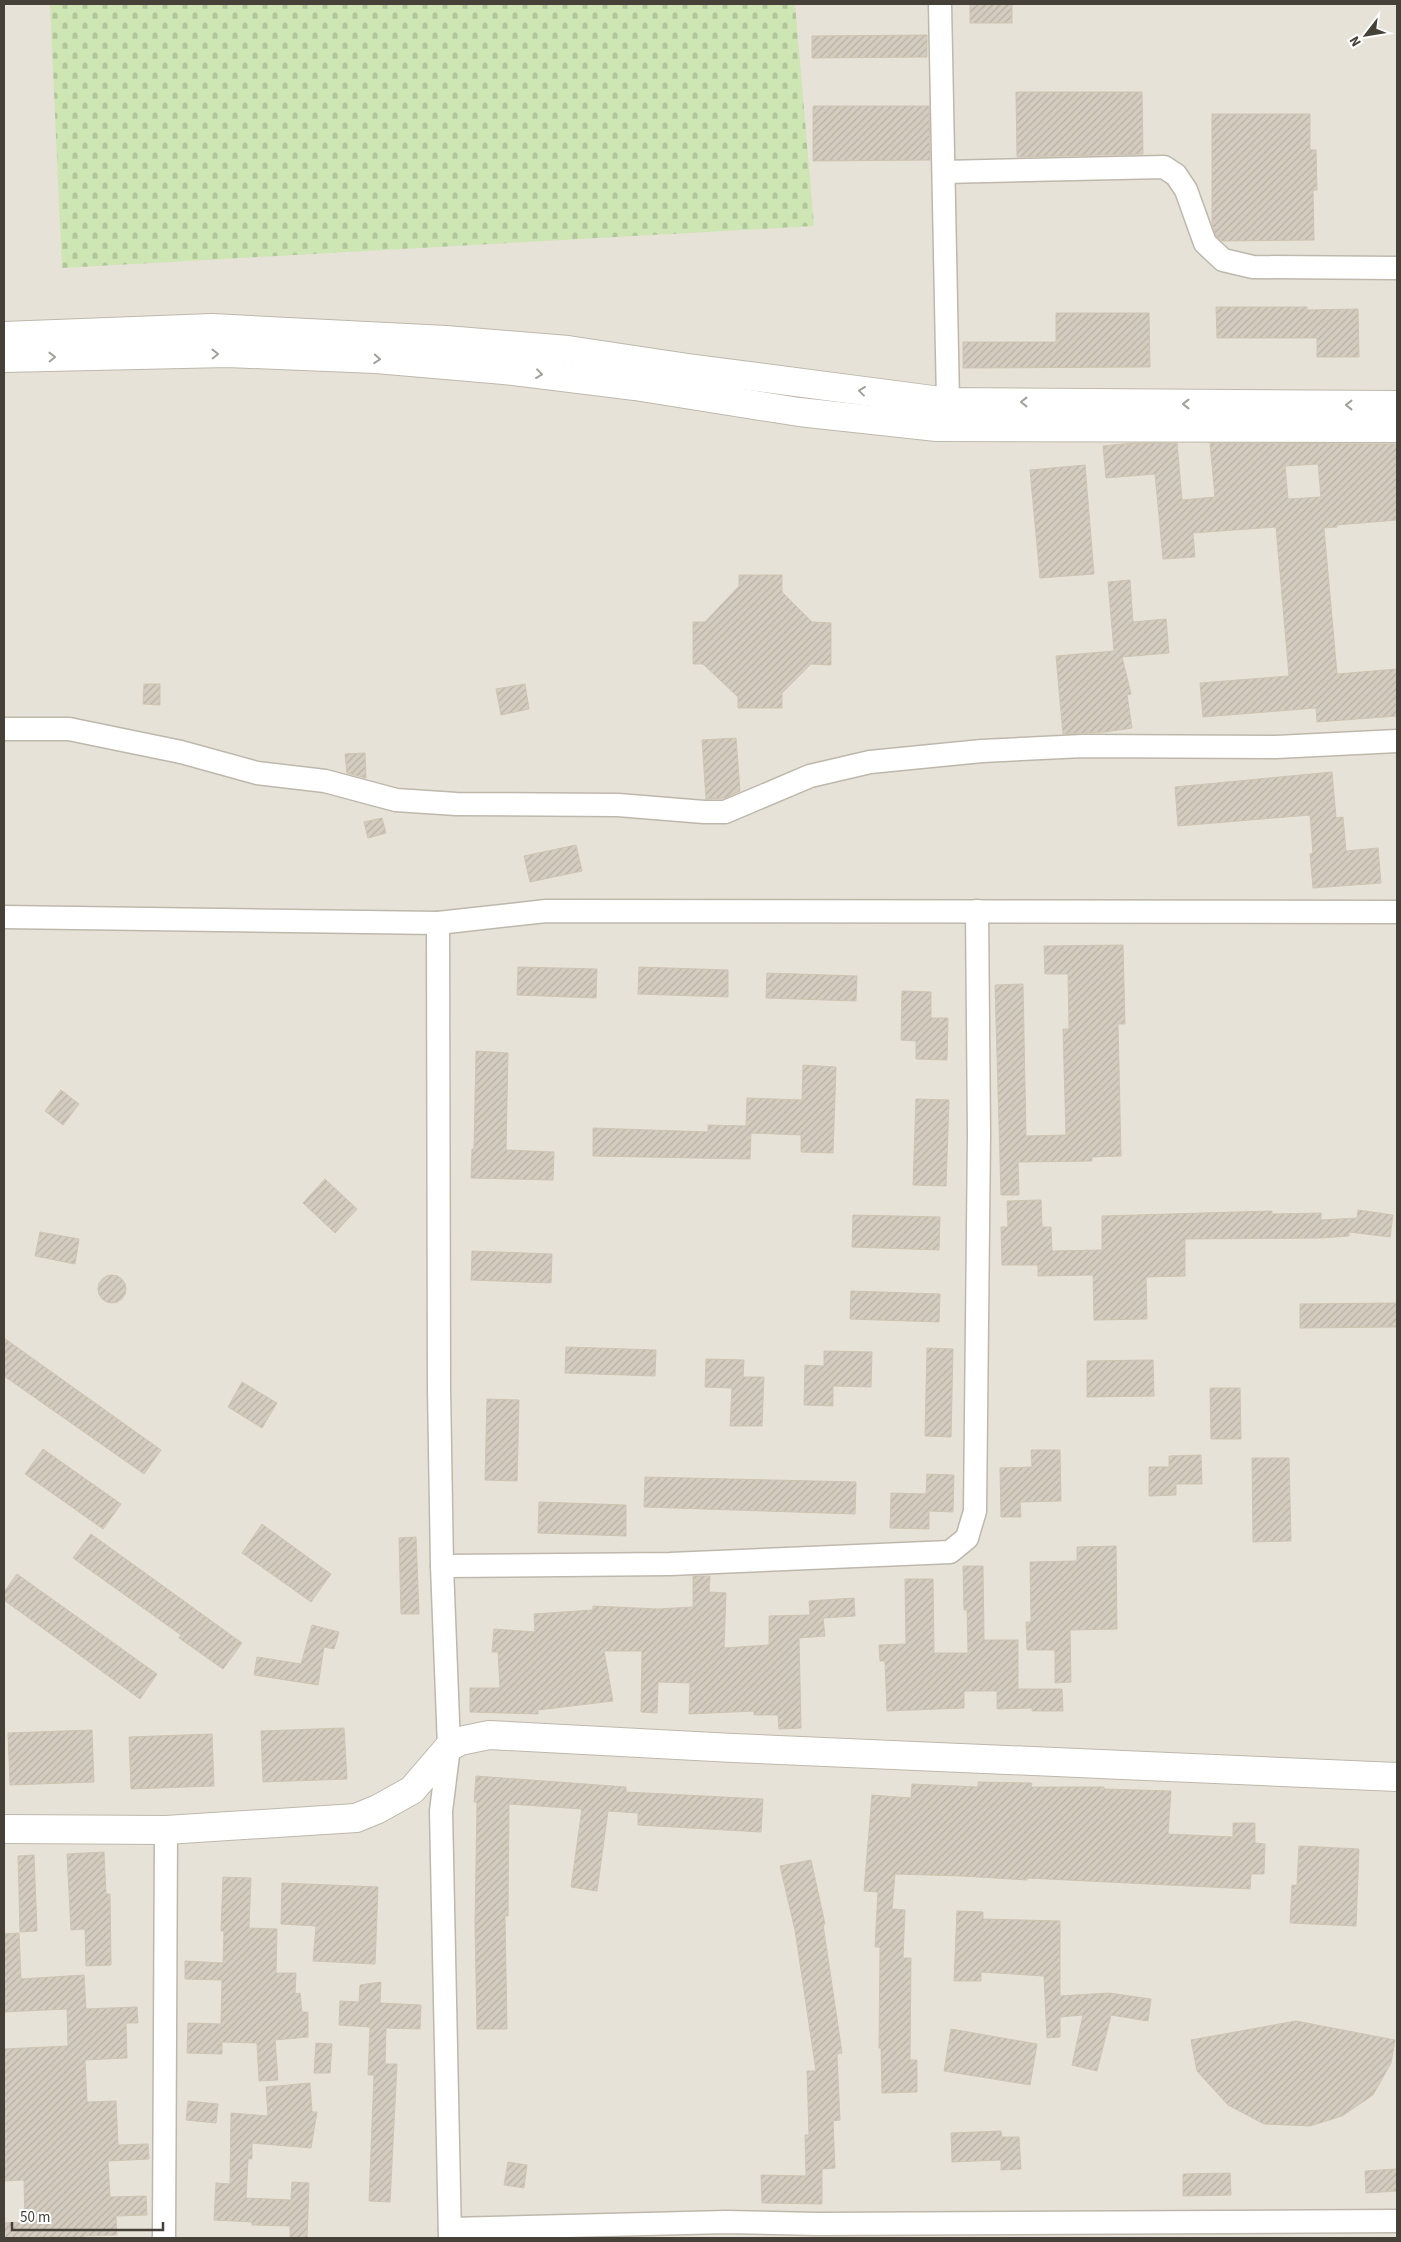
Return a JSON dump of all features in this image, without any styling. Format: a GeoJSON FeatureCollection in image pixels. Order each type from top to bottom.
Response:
{"type":"FeatureCollection","features":[{"type":"Feature","properties":{"kind":"street"},"geometry":{"type":"LineString","coordinates":[[940,4],[948,402]]}},
{"type":"Feature","properties":{"kind":"street"},"geometry":{"type":"LineString","coordinates":[[944,172],[1164,167],[1176,175],[1186,190],[1205,243],[1223,260],[1254,266],[1397,268]]}},
{"type":"Feature","properties":{"kind":"street"},"geometry":{"type":"LineString","coordinates":[[4,336],[212,328],[446,340],[568,350],[688,368],[948,402],[1397,405]]}},
{"type":"Feature","properties":{"kind":"street"},"geometry":{"type":"LineString","coordinates":[[4,358],[227,354],[376,359],[513,371],[634,386],[799,412],[937,427],[1397,428]]}},
{"type":"Feature","properties":{"kind":"street"},"geometry":{"type":"LineString","coordinates":[[4,729],[69,729],[181,752],[257,773],[325,781],[396,800],[456,804],[618,805],[704,812],[725,812],[810,776],[879,761],[982,751],[1083,746],[1276,747],[1397,741]]}},
{"type":"Feature","properties":{"kind":"street"},"geometry":{"type":"LineString","coordinates":[[4,916],[438,923],[546,911],[1397,912]]}},
{"type":"Feature","properties":{"kind":"street"},"geometry":{"type":"LineString","coordinates":[[442,1566],[670,1564],[950,1552],[967,1538],[975,1510],[979,1134],[977,911]]}},
{"type":"Feature","properties":{"kind":"street"},"geometry":{"type":"LineString","coordinates":[[438,923],[439,1389],[442,1566],[450,1747],[441,1811],[450,2233],[726,2222],[818,2231],[1397,2221]]}},
{"type":"Feature","properties":{"kind":"street"},"geometry":{"type":"LineString","coordinates":[[4,1829],[166,1830],[356,1818],[378,1809],[412,1790],[450,1747],[460,1741],[489,1735],[733,1748],[1397,1777]]}},
{"type":"Feature","properties":{"kind":"street"},"geometry":{"type":"LineString","coordinates":[[164,2238],[166,1830]]}},
{"type":"Feature","properties":{"kind":"shaded area"},"geometry":{"type":"Polygon","coordinates":[[[4,4],[1397,4],[1397,2238],[4,2238],[4,4]]]}},
{"type":"Feature","properties":{"kind":"green space"},"geometry":{"type":"Polygon","coordinates":[[[50,4],[795,4],[814,226],[62,268],[50,4]]]}},
{"type":"Feature","properties":{"kind":"building"},"geometry":{"type":"Polygon","coordinates":[[[970,4],[1012,4],[1012,23],[970,23],[970,4]]]}},
{"type":"Feature","properties":{"kind":"building"},"geometry":{"type":"Polygon","coordinates":[[[927,35],[927,57],[812,58],[812,36],[927,35]]]}},
{"type":"Feature","properties":{"kind":"building"},"geometry":{"type":"Polygon","coordinates":[[[1016,92],[1142,92],[1143,154],[1017,157],[1016,92]]]}},
{"type":"Feature","properties":{"kind":"building"},"geometry":{"type":"Polygon","coordinates":[[[813,106],[929,106],[930,160],[813,161],[813,106]]]}},
{"type":"Feature","properties":{"kind":"building"},"geometry":{"type":"Polygon","coordinates":[[[1212,114],[1310,114],[1310,150],[1316,150],[1317,190],[1313,190],[1314,240],[1222,241],[1216,236],[1212,224],[1212,114]]]}},
{"type":"Feature","properties":{"kind":"building"},"geometry":{"type":"Polygon","coordinates":[[[1216,307],[1307,307],[1307,310],[1358,309],[1359,357],[1317,357],[1317,338],[1217,338],[1216,307]]]}},
{"type":"Feature","properties":{"kind":"building"},"geometry":{"type":"Polygon","coordinates":[[[1056,313],[1149,313],[1150,367],[963,368],[963,342],[1056,342],[1056,313]]]}},
{"type":"Feature","properties":{"kind":"building"},"geometry":{"type":"Polygon","coordinates":[[[1133,443],[1177,443],[1182,500],[1215,497],[1210,443],[1397,444],[1397,520],[1337,525],[1337,527],[1324,528],[1337,674],[1397,669],[1397,716],[1317,722],[1316,708],[1203,717],[1200,683],[1289,676],[1276,527],[1193,533],[1195,557],[1163,559],[1155,474],[1106,478],[1103,446],[1133,443]],[[1318,464],[1285,466],[1288,499],[1321,497],[1318,464]]]}},
{"type":"Feature","properties":{"kind":"building"},"geometry":{"type":"Polygon","coordinates":[[[1085,465],[1094,574],[1040,578],[1030,470],[1085,465]]]}},
{"type":"Feature","properties":{"kind":"building"},"geometry":{"type":"Polygon","coordinates":[[[739,575],[782,575],[782,592],[812,622],[831,623],[831,665],[811,664],[782,693],[782,708],[738,708],[738,697],[703,664],[693,664],[693,622],[705,622],[739,586],[739,575]]]}},
{"type":"Feature","properties":{"kind":"building"},"geometry":{"type":"Polygon","coordinates":[[[1130,580],[1133,622],[1166,619],[1169,653],[1122,657],[1131,694],[1127,695],[1132,728],[1105,732],[1063,734],[1056,656],[1114,651],[1108,582],[1130,580]]]}},
{"type":"Feature","properties":{"kind":"building"},"geometry":{"type":"Polygon","coordinates":[[[144,684],[160,684],[160,705],[143,704],[144,684]]]}},
{"type":"Feature","properties":{"kind":"building"},"geometry":{"type":"Polygon","coordinates":[[[525,684],[529,709],[501,715],[496,689],[525,684]]]}},
{"type":"Feature","properties":{"kind":"building"},"geometry":{"type":"Polygon","coordinates":[[[736,738],[740,791],[725,798],[706,799],[702,740],[736,738]]]}},
{"type":"Feature","properties":{"kind":"building"},"geometry":{"type":"Polygon","coordinates":[[[365,753],[366,778],[347,773],[345,754],[365,753]]]}},
{"type":"Feature","properties":{"kind":"building"},"geometry":{"type":"Polygon","coordinates":[[[1332,772],[1336,818],[1343,817],[1346,851],[1378,848],[1381,883],[1313,888],[1310,854],[1313,853],[1310,815],[1178,826],[1175,787],[1332,772]]]}},
{"type":"Feature","properties":{"kind":"building"},"geometry":{"type":"Polygon","coordinates":[[[382,818],[386,833],[368,838],[364,822],[382,818]]]}},
{"type":"Feature","properties":{"kind":"building"},"geometry":{"type":"Polygon","coordinates":[[[576,845],[582,871],[530,882],[524,856],[576,845]]]}},
{"type":"Feature","properties":{"kind":"building"},"geometry":{"type":"Polygon","coordinates":[[[1123,945],[1125,1024],[1118,1024],[1121,1156],[1092,1157],[1092,1161],[1018,1162],[1019,1195],[1001,1195],[995,985],[1023,984],[1026,1136],[1066,1135],[1063,1029],[1069,1029],[1068,974],[1045,974],[1044,946],[1123,945]]]}},
{"type":"Feature","properties":{"kind":"building"},"geometry":{"type":"Polygon","coordinates":[[[518,967],[597,969],[596,998],[517,995],[518,967]]]}},
{"type":"Feature","properties":{"kind":"building"},"geometry":{"type":"Polygon","coordinates":[[[639,967],[728,970],[728,997],[638,994],[639,967]]]}},
{"type":"Feature","properties":{"kind":"building"},"geometry":{"type":"Polygon","coordinates":[[[767,973],[857,976],[856,1001],[766,998],[767,973]]]}},
{"type":"Feature","properties":{"kind":"building"},"geometry":{"type":"Polygon","coordinates":[[[902,991],[931,992],[931,1018],[948,1018],[947,1060],[916,1059],[916,1041],[901,1040],[902,991]]]}},
{"type":"Feature","properties":{"kind":"building"},"geometry":{"type":"Polygon","coordinates":[[[476,1051],[508,1053],[506,1150],[554,1152],[553,1180],[471,1178],[472,1149],[474,1149],[476,1051]]]}},
{"type":"Feature","properties":{"kind":"building"},"geometry":{"type":"Polygon","coordinates":[[[803,1065],[836,1067],[833,1153],[801,1152],[801,1135],[751,1133],[750,1159],[593,1156],[593,1128],[708,1132],[708,1125],[746,1126],[747,1098],[802,1100],[803,1065]]]}},
{"type":"Feature","properties":{"kind":"building"},"geometry":{"type":"Polygon","coordinates":[[[61,1090],[79,1104],[63,1125],[45,1111],[61,1090]]]}},
{"type":"Feature","properties":{"kind":"building"},"geometry":{"type":"Polygon","coordinates":[[[916,1099],[949,1100],[946,1186],[913,1185],[916,1099]]]}},
{"type":"Feature","properties":{"kind":"building"},"geometry":{"type":"Polygon","coordinates":[[[325,1179],[357,1209],[335,1233],[303,1203],[325,1179]]]}},
{"type":"Feature","properties":{"kind":"building"},"geometry":{"type":"Polygon","coordinates":[[[1041,1200],[1042,1227],[1051,1227],[1052,1251],[1102,1250],[1102,1216],[1272,1211],[1272,1214],[1321,1213],[1321,1220],[1357,1218],[1358,1210],[1393,1215],[1390,1237],[1349,1232],[1349,1236],[1321,1238],[1185,1239],[1185,1276],[1146,1277],[1147,1319],[1094,1320],[1093,1275],[1038,1276],[1038,1265],[1002,1265],[1001,1227],[1008,1227],[1007,1201],[1041,1200]]]}},
{"type":"Feature","properties":{"kind":"building"},"geometry":{"type":"Polygon","coordinates":[[[853,1215],[940,1217],[939,1250],[852,1247],[853,1215]]]}},
{"type":"Feature","properties":{"kind":"building"},"geometry":{"type":"Polygon","coordinates":[[[40,1232],[79,1239],[75,1264],[35,1256],[40,1232]]]}},
{"type":"Feature","properties":{"kind":"building"},"geometry":{"type":"Polygon","coordinates":[[[472,1251],[552,1254],[551,1283],[471,1280],[472,1251]]]}},
{"type":"Feature","properties":{"kind":"building"},"geometry":{"type":"Polygon","coordinates":[[[112,1275],[122,1279],[126,1289],[122,1299],[112,1303],[102,1299],[98,1289],[102,1279],[112,1275]]]}},
{"type":"Feature","properties":{"kind":"building"},"geometry":{"type":"Polygon","coordinates":[[[851,1291],[940,1294],[939,1322],[850,1319],[851,1291]]]}},
{"type":"Feature","properties":{"kind":"building"},"geometry":{"type":"Polygon","coordinates":[[[1397,1303],[1397,1327],[1300,1328],[1300,1304],[1397,1303]]]}},
{"type":"Feature","properties":{"kind":"building"},"geometry":{"type":"Polygon","coordinates":[[[4,1338],[161,1450],[144,1474],[4,1376],[4,1338]]]}},
{"type":"Feature","properties":{"kind":"building"},"geometry":{"type":"Polygon","coordinates":[[[566,1347],[656,1350],[655,1376],[565,1373],[566,1347]]]}},
{"type":"Feature","properties":{"kind":"building"},"geometry":{"type":"Polygon","coordinates":[[[927,1348],[953,1349],[951,1437],[925,1436],[927,1348]]]}},
{"type":"Feature","properties":{"kind":"building"},"geometry":{"type":"Polygon","coordinates":[[[824,1351],[872,1352],[871,1387],[833,1386],[833,1406],[804,1405],[805,1365],[824,1366],[824,1351]]]}},
{"type":"Feature","properties":{"kind":"building"},"geometry":{"type":"Polygon","coordinates":[[[706,1359],[744,1360],[743,1377],[764,1377],[762,1426],[730,1426],[732,1388],[705,1387],[706,1359]]]}},
{"type":"Feature","properties":{"kind":"building"},"geometry":{"type":"Polygon","coordinates":[[[1153,1360],[1154,1396],[1087,1397],[1087,1361],[1153,1360]]]}},
{"type":"Feature","properties":{"kind":"building"},"geometry":{"type":"Polygon","coordinates":[[[242,1382],[277,1403],[262,1428],[228,1407],[242,1382]]]}},
{"type":"Feature","properties":{"kind":"building"},"geometry":{"type":"Polygon","coordinates":[[[1210,1388],[1240,1388],[1241,1439],[1211,1439],[1210,1388]]]}},
{"type":"Feature","properties":{"kind":"building"},"geometry":{"type":"Polygon","coordinates":[[[487,1399],[519,1400],[517,1481],[485,1480],[487,1399]]]}},
{"type":"Feature","properties":{"kind":"building"},"geometry":{"type":"Polygon","coordinates":[[[43,1449],[121,1504],[103,1529],[25,1474],[43,1449]]]}},
{"type":"Feature","properties":{"kind":"building"},"geometry":{"type":"Polygon","coordinates":[[[1031,1450],[1060,1450],[1061,1501],[1020,1502],[1021,1517],[1001,1517],[1000,1468],[1032,1467],[1031,1450]]]}},
{"type":"Feature","properties":{"kind":"building"},"geometry":{"type":"Polygon","coordinates":[[[1201,1455],[1202,1484],[1176,1484],[1176,1495],[1149,1496],[1149,1467],[1169,1467],[1169,1456],[1201,1455]]]}},
{"type":"Feature","properties":{"kind":"building"},"geometry":{"type":"Polygon","coordinates":[[[1252,1458],[1289,1458],[1291,1541],[1253,1542],[1252,1458]]]}},
{"type":"Feature","properties":{"kind":"building"},"geometry":{"type":"Polygon","coordinates":[[[927,1474],[954,1475],[953,1512],[929,1511],[929,1529],[890,1528],[891,1493],[926,1494],[927,1474]]]}},
{"type":"Feature","properties":{"kind":"building"},"geometry":{"type":"Polygon","coordinates":[[[645,1477],[856,1482],[855,1514],[644,1507],[645,1477]]]}},
{"type":"Feature","properties":{"kind":"building"},"geometry":{"type":"Polygon","coordinates":[[[539,1502],[626,1505],[626,1536],[538,1533],[539,1502]]]}},
{"type":"Feature","properties":{"kind":"building"},"geometry":{"type":"Polygon","coordinates":[[[262,1524],[331,1574],[311,1602],[242,1553],[262,1524]]]}},
{"type":"Feature","properties":{"kind":"building"},"geometry":{"type":"Polygon","coordinates":[[[91,1534],[242,1643],[223,1669],[179,1638],[181,1635],[73,1558],[91,1534]]]}},
{"type":"Feature","properties":{"kind":"building"},"geometry":{"type":"Polygon","coordinates":[[[416,1537],[419,1614],[401,1614],[399,1538],[416,1537]]]}},
{"type":"Feature","properties":{"kind":"building"},"geometry":{"type":"Polygon","coordinates":[[[1116,1546],[1117,1629],[1070,1630],[1071,1682],[1055,1683],[1055,1650],[1027,1650],[1026,1622],[1031,1622],[1030,1562],[1077,1561],[1077,1547],[1116,1546]]]}},
{"type":"Feature","properties":{"kind":"building"},"geometry":{"type":"Polygon","coordinates":[[[963,1566],[983,1566],[984,1640],[1018,1640],[1018,1689],[1062,1689],[1063,1711],[1032,1711],[1032,1708],[997,1709],[997,1691],[964,1691],[964,1708],[887,1711],[885,1661],[880,1661],[879,1645],[906,1644],[905,1579],[933,1579],[934,1653],[968,1653],[967,1610],[964,1610],[963,1566]]]}},
{"type":"Feature","properties":{"kind":"building"},"geometry":{"type":"Polygon","coordinates":[[[17,1574],[157,1674],[140,1699],[4,1600],[4,1592],[17,1574]]]}},
{"type":"Feature","properties":{"kind":"building"},"geometry":{"type":"Polygon","coordinates":[[[693,1576],[710,1576],[709,1592],[726,1593],[724,1648],[769,1645],[769,1616],[810,1615],[809,1601],[854,1598],[855,1616],[823,1618],[825,1636],[799,1638],[801,1728],[779,1729],[778,1715],[754,1715],[754,1711],[689,1714],[690,1683],[658,1682],[657,1713],[641,1712],[642,1651],[604,1651],[613,1701],[538,1710],[538,1714],[470,1712],[470,1688],[500,1688],[498,1652],[492,1652],[494,1629],[535,1632],[534,1614],[593,1610],[593,1606],[658,1609],[693,1607],[693,1576]]]}},
{"type":"Feature","properties":{"kind":"building"},"geometry":{"type":"Polygon","coordinates":[[[312,1625],[339,1632],[334,1649],[324,1647],[318,1685],[254,1675],[257,1657],[301,1664],[312,1625]]]}},
{"type":"Feature","properties":{"kind":"building"},"geometry":{"type":"Polygon","coordinates":[[[344,1728],[347,1779],[263,1782],[261,1731],[344,1728]]]}},
{"type":"Feature","properties":{"kind":"building"},"geometry":{"type":"Polygon","coordinates":[[[92,1730],[94,1782],[10,1785],[8,1733],[92,1730]]]}},
{"type":"Feature","properties":{"kind":"building"},"geometry":{"type":"Polygon","coordinates":[[[212,1734],[214,1786],[131,1789],[129,1737],[212,1734]]]}},
{"type":"Feature","properties":{"kind":"building"},"geometry":{"type":"Polygon","coordinates":[[[476,1776],[626,1787],[626,1792],[763,1799],[761,1832],[638,1825],[638,1813],[608,1811],[597,1891],[571,1887],[582,1809],[509,1804],[508,1916],[505,1916],[507,2029],[477,2029],[475,1925],[477,1802],[474,1802],[476,1776]]]}},
{"type":"Feature","properties":{"kind":"building"},"geometry":{"type":"Polygon","coordinates":[[[978,1782],[1032,1783],[1031,1787],[1104,1787],[1104,1789],[1171,1791],[1168,1834],[1233,1837],[1233,1823],[1255,1823],[1255,1843],[1265,1844],[1264,1874],[1251,1874],[1250,1889],[1027,1878],[1027,1880],[895,1874],[892,1909],[905,1910],[903,1958],[911,1958],[910,2060],[917,2060],[917,2092],[882,2093],[881,2048],[879,2048],[880,1947],[875,1947],[878,1892],[864,1891],[872,1795],[911,1798],[912,1784],[978,1787],[978,1782]]]}},
{"type":"Feature","properties":{"kind":"building"},"geometry":{"type":"Polygon","coordinates":[[[1299,1846],[1359,1849],[1356,1926],[1290,1923],[1292,1885],[1297,1885],[1299,1846]]]}},
{"type":"Feature","properties":{"kind":"building"},"geometry":{"type":"Polygon","coordinates":[[[104,1852],[106,1894],[110,1894],[111,1965],[86,1966],[85,1929],[71,1930],[67,1854],[104,1852]]]}},
{"type":"Feature","properties":{"kind":"building"},"geometry":{"type":"Polygon","coordinates":[[[34,1855],[37,1931],[20,1932],[18,1856],[34,1855]]]}},
{"type":"Feature","properties":{"kind":"building"},"geometry":{"type":"Polygon","coordinates":[[[811,1860],[825,1924],[823,1924],[842,2053],[837,2054],[840,2120],[833,2121],[835,2168],[822,2169],[822,2204],[762,2203],[761,2175],[806,2176],[805,2135],[809,2135],[807,2071],[816,2071],[795,1930],[780,1866],[811,1860]]]}},
{"type":"Feature","properties":{"kind":"building"},"geometry":{"type":"Polygon","coordinates":[[[223,1877],[251,1878],[249,1928],[277,1929],[276,1973],[296,1973],[295,1994],[300,1993],[302,2012],[308,2012],[308,2037],[275,2040],[278,2080],[259,2081],[257,2043],[222,2042],[222,2054],[187,2053],[188,2023],[221,2024],[222,1980],[185,1979],[185,1961],[223,1963],[224,1931],[221,1931],[223,1877]]]}},
{"type":"Feature","properties":{"kind":"building"},"geometry":{"type":"Polygon","coordinates":[[[282,1883],[378,1887],[375,1964],[313,1961],[316,1926],[281,1924],[282,1883]]]}},
{"type":"Feature","properties":{"kind":"building"},"geometry":{"type":"Polygon","coordinates":[[[957,1911],[983,1912],[983,1919],[1060,1921],[1060,1996],[1109,1993],[1151,1999],[1148,2021],[1111,2015],[1097,2071],[1072,2065],[1083,2015],[1060,2017],[1060,2037],[1047,2038],[1044,1976],[981,1972],[981,1981],[954,1981],[957,1911]]]}},
{"type":"Feature","properties":{"kind":"building"},"geometry":{"type":"Polygon","coordinates":[[[19,1933],[21,1979],[84,1975],[86,2009],[137,2007],[138,2023],[126,2023],[127,2058],[85,2060],[87,2102],[116,2101],[118,2145],[148,2144],[149,2159],[108,2161],[110,2197],[146,2196],[147,2215],[116,2216],[117,2235],[84,2236],[84,2238],[4,2238],[4,2223],[25,2222],[24,2180],[4,2181],[4,2049],[68,2046],[67,2009],[4,2012],[4,1934],[19,1933]]]}},
{"type":"Feature","properties":{"kind":"building"},"geometry":{"type":"Polygon","coordinates":[[[381,1982],[380,2003],[421,2005],[420,2029],[386,2028],[385,2064],[397,2064],[390,2202],[369,2201],[374,2075],[368,2075],[370,2027],[339,2025],[340,2001],[359,2002],[360,1985],[381,1982]]]}},
{"type":"Feature","properties":{"kind":"building"},"geometry":{"type":"Polygon","coordinates":[[[1296,2021],[1395,2040],[1391,2063],[1373,2095],[1342,2116],[1310,2126],[1264,2124],[1228,2105],[1197,2071],[1191,2040],[1296,2021]]]}},
{"type":"Feature","properties":{"kind":"building"},"geometry":{"type":"Polygon","coordinates":[[[951,2029],[1037,2044],[1030,2085],[944,2071],[951,2029]]]}},
{"type":"Feature","properties":{"kind":"building"},"geometry":{"type":"Polygon","coordinates":[[[316,2043],[332,2044],[330,2073],[314,2073],[316,2043]]]}},
{"type":"Feature","properties":{"kind":"building"},"geometry":{"type":"Polygon","coordinates":[[[310,2083],[312,2112],[317,2112],[311,2148],[252,2143],[252,2159],[248,2159],[246,2198],[291,2200],[292,2182],[309,2183],[307,2238],[290,2238],[290,2226],[252,2225],[252,2222],[214,2220],[216,2183],[230,2184],[231,2113],[268,2116],[266,2087],[310,2083]]]}},
{"type":"Feature","properties":{"kind":"building"},"geometry":{"type":"Polygon","coordinates":[[[188,2101],[218,2104],[216,2123],[186,2120],[188,2101]]]}},
{"type":"Feature","properties":{"kind":"building"},"geometry":{"type":"Polygon","coordinates":[[[1001,2131],[1002,2137],[1019,2137],[1021,2169],[1001,2170],[1001,2160],[952,2162],[951,2133],[1001,2131]]]}},
{"type":"Feature","properties":{"kind":"building"},"geometry":{"type":"Polygon","coordinates":[[[508,2162],[527,2165],[524,2188],[504,2185],[508,2162]]]}},
{"type":"Feature","properties":{"kind":"building"},"geometry":{"type":"Polygon","coordinates":[[[1397,2169],[1397,2191],[1366,2193],[1365,2171],[1397,2169]]]}},
{"type":"Feature","properties":{"kind":"building"},"geometry":{"type":"Polygon","coordinates":[[[1230,2173],[1231,2195],[1183,2196],[1183,2174],[1230,2173]]]}}]}
